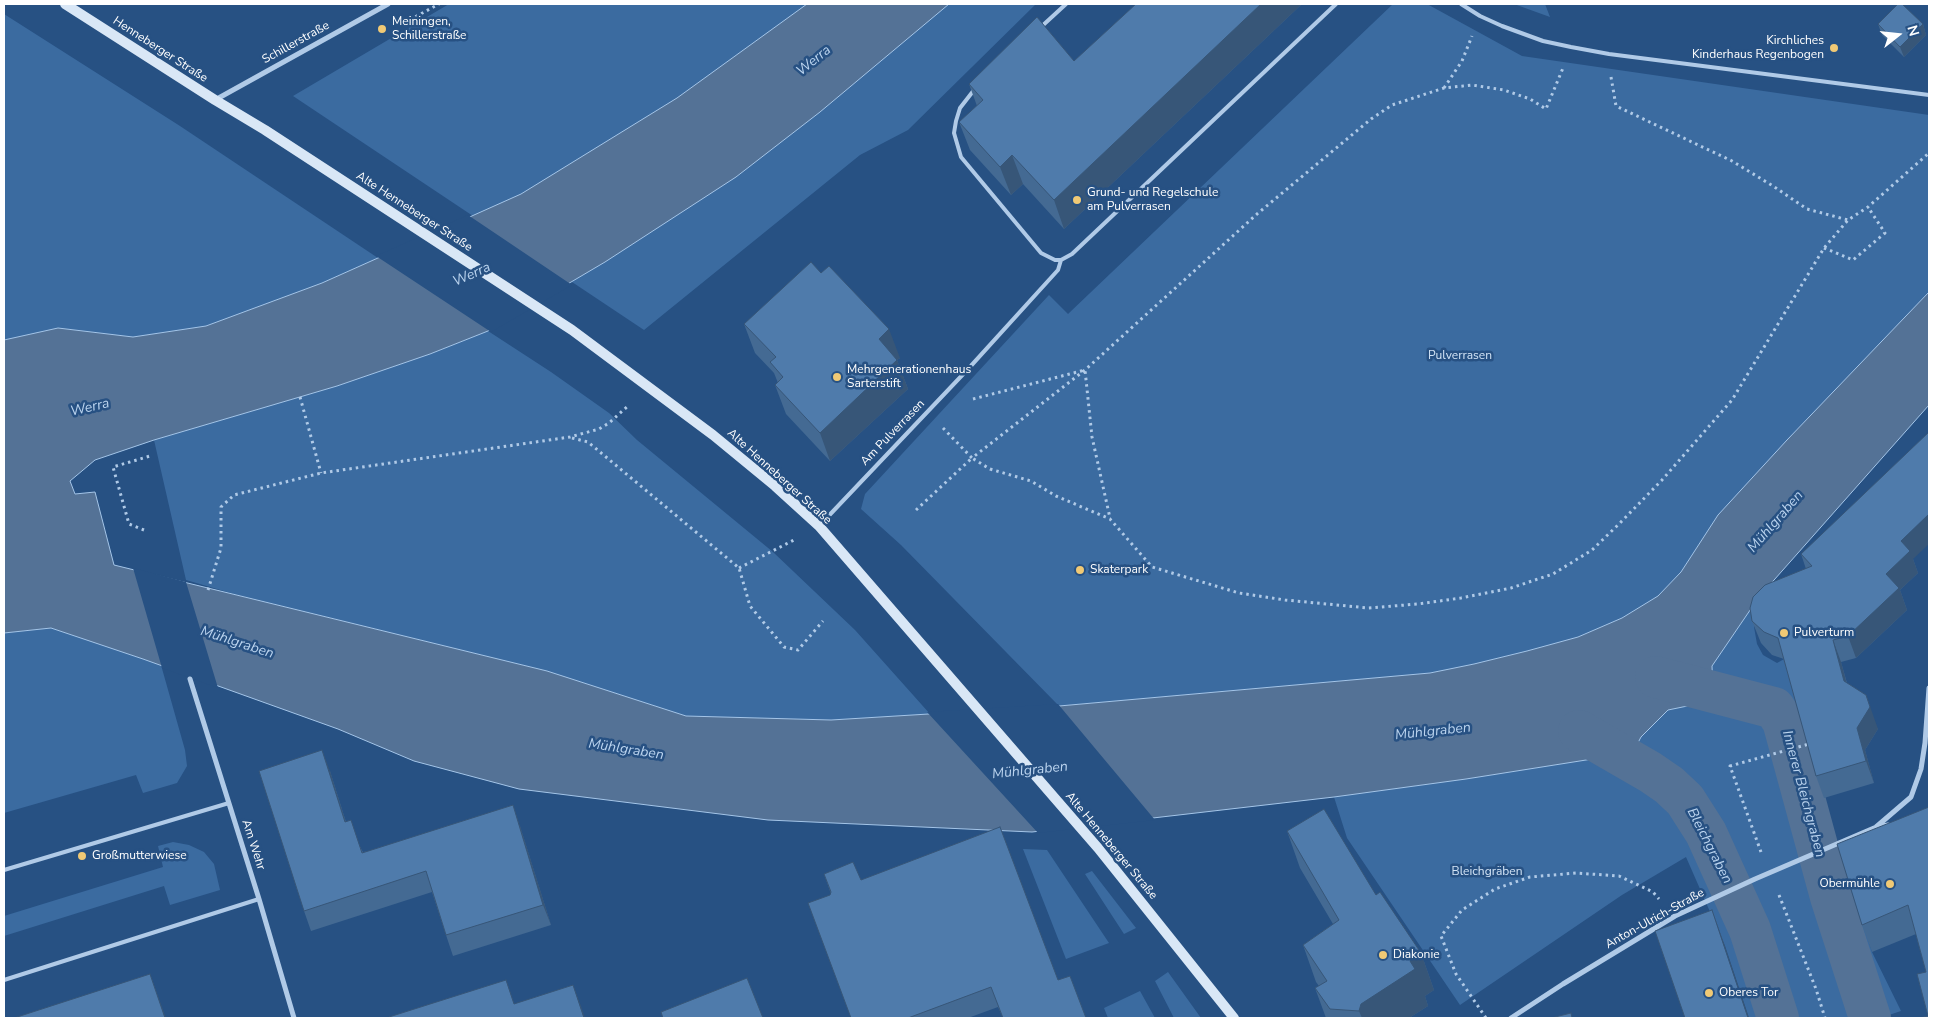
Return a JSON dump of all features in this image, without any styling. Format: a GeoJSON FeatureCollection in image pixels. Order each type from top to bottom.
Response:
{"type":"FeatureCollection","features":[{"type":"Feature","properties":{"kind":"main road","name":"Henneberger Straße"},"geometry":{"type":"LineString","coordinates":[[64,4],[242,116]]}},
{"type":"Feature","properties":{"kind":"main road","name":"Alte Henneberger Straße"},"geometry":{"type":"LineString","coordinates":[[242,116],[572,330],[649,386],[768,480],[819,526],[1098,848],[1234,1018]]}},
{"type":"Feature","properties":{"kind":"street","name":"Schillerstraße"},"geometry":{"type":"LineString","coordinates":[[215,100],[388,4]]}},
{"type":"Feature","properties":{"kind":"street","name":"Am Wehr"},"geometry":{"type":"LineString","coordinates":[[190,679],[294,1018]]}},
{"type":"Feature","properties":{"kind":"street"},"geometry":{"type":"LineString","coordinates":[[1874,828],[1911,797],[1922,761],[1929,688]]}},
{"type":"Feature","properties":{"kind":"street","name":"Anton-Ulrich-Straße"},"geometry":{"type":"LineString","coordinates":[[1511,1018],[1675,916],[1874,828],[1892,823]]}},
{"type":"Feature","properties":{"kind":"lane"},"geometry":{"type":"LineString","coordinates":[[1038,30],[1066,4]]}},
{"type":"Feature","properties":{"kind":"lane","name":"Am Pulverrasen"},"geometry":{"type":"LineString","coordinates":[[819,526],[939,400],[1058,270],[1062,260],[1072,254],[1336,4]]}},
{"type":"Feature","properties":{"kind":"lane"},"geometry":{"type":"LineString","coordinates":[[1461,4],[1480,16],[1543,41],[1572,47],[1609,54],[1929,95]]}},
{"type":"Feature","properties":{"kind":"lane"},"geometry":{"type":"LineString","coordinates":[[982,84],[968,97],[960,108],[956,121],[954,133],[961,157],[1041,253],[1055,260],[1062,260]]}},
{"type":"Feature","properties":{"kind":"lane"},"geometry":{"type":"LineString","coordinates":[[4,870],[229,803]]}},
{"type":"Feature","properties":{"kind":"lane"},"geometry":{"type":"LineString","coordinates":[[4,980],[259,899]]}},
{"type":"Feature","properties":{"kind":"path"},"geometry":{"type":"LineString","coordinates":[[1444,88],[1462,61],[1480,16]]}},
{"type":"Feature","properties":{"kind":"path"},"geometry":{"type":"LineString","coordinates":[[916,510],[972,458],[1085,370],[1257,214],[1371,119],[1392,105],[1416,96],[1444,88],[1472,85],[1504,90],[1530,99],[1546,109],[1572,47]]}},
{"type":"Feature","properties":{"kind":"path"},"geometry":{"type":"LineString","coordinates":[[1609,54],[1616,106],[1644,121],[1732,160],[1806,209],[1848,220]]}},
{"type":"Feature","properties":{"kind":"path"},"geometry":{"type":"LineString","coordinates":[[941,426],[972,458],[990,469],[1031,481],[1056,496],[1110,519],[1152,567],[1239,593],[1284,600],[1368,608],[1418,604],[1511,588],[1553,574],[1592,550],[1619,524],[1732,400],[1824,248],[1848,220],[1868,207],[1929,153]]}},
{"type":"Feature","properties":{"kind":"path"},"geometry":{"type":"LineString","coordinates":[[1824,248],[1853,260],[1885,233],[1868,207]]}},
{"type":"Feature","properties":{"kind":"path"},"geometry":{"type":"LineString","coordinates":[[939,400],[949,404],[1085,370]]}},
{"type":"Feature","properties":{"kind":"path"},"geometry":{"type":"LineString","coordinates":[[1085,370],[1092,436],[1110,519]]}},
{"type":"Feature","properties":{"kind":"path"},"geometry":{"type":"LineString","coordinates":[[208,590],[222,548],[221,507],[234,495],[321,473],[570,437],[599,429],[610,423],[649,386]]}},
{"type":"Feature","properties":{"kind":"path"},"geometry":{"type":"LineString","coordinates":[[300,397],[321,473]]}},
{"type":"Feature","properties":{"kind":"path"},"geometry":{"type":"LineString","coordinates":[[570,437],[588,442],[739,568],[750,606],[784,647],[798,650],[823,621]]}},
{"type":"Feature","properties":{"kind":"path"},"geometry":{"type":"LineString","coordinates":[[144,530],[129,524],[113,468],[150,456]]}},
{"type":"Feature","properties":{"kind":"path"},"geometry":{"type":"LineString","coordinates":[[739,568],[819,526]]}},
{"type":"Feature","properties":{"kind":"path"},"geometry":{"type":"LineString","coordinates":[[1809,744],[1730,766],[1770,874],[1816,989],[1825,1018]]}},
{"type":"Feature","properties":{"kind":"path"},"geometry":{"type":"LineString","coordinates":[[1486,1018],[1456,974],[1441,936],[1462,910],[1495,889],[1530,877],[1576,873],[1619,876],[1652,892],[1675,916]]}},
{"type":"Feature","properties":{"kind":"green space"},"geometry":{"type":"Polygon","coordinates":[[[449,4],[1036,4],[908,130],[860,155],[644,330],[293,96],[449,4]]]}},
{"type":"Feature","properties":{"kind":"green space","name":"Pulverrasen"},"geometry":{"type":"Polygon","coordinates":[[[1393,4],[1427,4],[1522,56],[1929,115],[1929,292],[1718,515],[1681,572],[1658,596],[1622,618],[1578,637],[1474,664],[1430,673],[1059,706],[901,545],[861,509],[865,494],[1049,295],[1068,314],[1393,4]]]}},
{"type":"Feature","properties":{"kind":"green space"},"geometry":{"type":"Polygon","coordinates":[[[1514,4],[1545,4],[1550,17],[1514,4]]]}},
{"type":"Feature","properties":{"kind":"green space"},"geometry":{"type":"Polygon","coordinates":[[[4,14],[180,126],[378,258],[322,283],[206,326],[133,337],[58,328],[4,340],[4,14]]]}},
{"type":"Feature","properties":{"kind":"green space"},"geometry":{"type":"Polygon","coordinates":[[[488,331],[609,413],[637,440],[773,552],[855,630],[930,714],[831,720],[686,716],[547,671],[234,594],[186,580],[154,440],[337,386],[430,354],[488,331]]]}},
{"type":"Feature","properties":{"kind":"green space","name":"Bleichgräben"},"geometry":{"type":"Polygon","coordinates":[[[1755,603],[1761,612],[1754,627],[1757,644],[1763,655],[1777,663],[1786,658],[1835,836],[1872,952],[1901,1011],[1880,1018],[1749,1018],[1725,946],[1686,857],[1622,895],[1460,1005],[1347,838],[1334,797],[1605,757],[1619,762],[1629,760],[1641,737],[1668,710],[1702,703],[1712,666],[1755,603]]]}},
{"type":"Feature","properties":{"kind":"green space"},"geometry":{"type":"Polygon","coordinates":[[[51,628],[161,665],[185,750],[187,766],[177,783],[143,793],[136,775],[4,813],[4,633],[51,628]]]}},
{"type":"Feature","properties":{"kind":"green space"},"geometry":{"type":"Polygon","coordinates":[[[173,842],[189,845],[204,852],[214,864],[220,890],[170,905],[164,886],[4,936],[4,916],[163,867],[158,846],[173,842]]]}},
{"type":"Feature","properties":{"kind":"green space"},"geometry":{"type":"Polygon","coordinates":[[[1023,849],[1047,850],[1109,943],[1066,959],[1023,849]]]}},
{"type":"Feature","properties":{"kind":"green space"},"geometry":{"type":"Polygon","coordinates":[[[1092,871],[1136,928],[1124,934],[1085,874],[1092,871]]]}},
{"type":"Feature","properties":{"kind":"green space"},"geometry":{"type":"Polygon","coordinates":[[[1168,972],[1201,1018],[1174,1018],[1155,981],[1168,972]]]}},
{"type":"Feature","properties":{"kind":"green space"},"geometry":{"type":"Polygon","coordinates":[[[1140,991],[1155,1018],[1108,1018],[1104,1008],[1140,991]]]}},
{"type":"Feature","properties":{"kind":"water"},"geometry":{"type":"Polygon","coordinates":[[[807,4],[949,4],[820,112],[736,177],[605,262],[488,331],[430,354],[337,386],[154,440],[95,460],[70,481],[75,494],[95,492],[114,565],[547,671],[686,716],[831,720],[1059,706],[1430,673],[1474,664],[1578,637],[1622,618],[1658,596],[1681,572],[1718,515],[1929,292],[1929,405],[1759,597],[1712,666],[1713,691],[1702,703],[1668,710],[1641,737],[1629,760],[1619,762],[1605,757],[1334,797],[1032,832],[768,820],[519,789],[414,761],[338,729],[51,628],[4,633],[4,340],[58,328],[133,337],[206,326],[322,283],[521,194],[677,98],[807,4]]]}},
{"type":"Feature","properties":{"kind":"pier"},"geometry":{"type":"Polygon","coordinates":[[[468,215],[572,285],[491,332],[376,256],[468,215]]]}},
{"type":"Feature","properties":{"kind":"pier"},"geometry":{"type":"Polygon","coordinates":[[[133,568],[186,582],[218,688],[162,668],[133,568]]]}},
{"type":"Feature","properties":{"kind":"pier"},"geometry":{"type":"Polygon","coordinates":[[[1058,704],[1155,820],[1038,833],[927,712],[1058,704]]]}},
{"type":"Feature","properties":{"kind":"building"},"geometry":{"type":"Polygon","coordinates":[[[1136,4],[1261,4],[1054,200],[1012,155],[1000,167],[959,122],[983,100],[969,84],[1037,17],[1074,61],[1136,4]]]}},
{"type":"Feature","properties":{"kind":"building"},"geometry":{"type":"Polygon","coordinates":[[[1898,4],[1902,4],[1923,24],[1900,47],[1878,24],[1898,4]]]}},
{"type":"Feature","properties":{"kind":"building","name":"Mehrgenerationenhaus Sarterstift"},"geometry":{"type":"Polygon","coordinates":[[[811,262],[821,273],[829,266],[889,329],[879,339],[897,360],[820,433],[775,385],[783,377],[770,362],[776,357],[744,324],[811,262]]]}},
{"type":"Feature","properties":{"kind":"building"},"geometry":{"type":"Polygon","coordinates":[[[1929,432],[1929,514],[1901,541],[1910,551],[1886,574],[1899,588],[1848,636],[1833,640],[1844,681],[1866,695],[1870,707],[1857,728],[1866,761],[1816,776],[1778,638],[1764,632],[1752,621],[1750,608],[1753,597],[1765,585],[1812,566],[1801,554],[1929,432]]]}},
{"type":"Feature","properties":{"kind":"building"},"geometry":{"type":"Polygon","coordinates":[[[322,750],[345,822],[351,820],[362,853],[513,805],[543,905],[446,935],[426,871],[304,911],[259,771],[322,750]]]}},
{"type":"Feature","properties":{"kind":"building"},"geometry":{"type":"Polygon","coordinates":[[[1929,807],[1929,1018],[1919,1018],[1928,1016],[1917,974],[1926,972],[1908,905],[1862,925],[1837,844],[1929,807]]]}},
{"type":"Feature","properties":{"kind":"building"},"geometry":{"type":"Polygon","coordinates":[[[1324,809],[1376,895],[1380,892],[1421,953],[1410,961],[1415,969],[1361,1004],[1359,1011],[1330,1009],[1315,988],[1327,981],[1303,945],[1339,920],[1287,831],[1324,809]]]}},
{"type":"Feature","properties":{"kind":"building"},"geometry":{"type":"Polygon","coordinates":[[[1000,827],[1058,980],[1070,976],[1086,1018],[1003,1018],[991,987],[908,1018],[851,1018],[808,903],[830,895],[831,892],[824,874],[853,862],[861,880],[1000,827]]]}},
{"type":"Feature","properties":{"kind":"building","name":"Oberes Tor"},"geometry":{"type":"Polygon","coordinates":[[[1712,910],[1748,1018],[1685,1018],[1655,931],[1712,910]]]}},
{"type":"Feature","properties":{"kind":"building"},"geometry":{"type":"Polygon","coordinates":[[[150,974],[165,1018],[14,1018],[150,974]]]}},
{"type":"Feature","properties":{"kind":"building"},"geometry":{"type":"Polygon","coordinates":[[[747,978],[763,1018],[663,1018],[661,1012],[747,978]]]}},
{"type":"Feature","properties":{"kind":"building"},"geometry":{"type":"Polygon","coordinates":[[[506,980],[514,1004],[573,985],[584,1018],[389,1018],[389,1017],[506,980]]]}},
{"type":"Feature","properties":{"kind":"building"},"geometry":{"type":"Polygon","coordinates":[[[1571,1013],[1572,1018],[1551,1018],[1571,1013]]]}},
{"type":"Feature","properties":{"kind":"waterway","name":"Innerer Bleichgraben"},"geometry":{"type":"LineString","coordinates":[[1656,677],[1774,708],[1783,721],[1831,897],[1870,1018]]}},
{"type":"Feature","properties":{"kind":"waterway","name":"Bleichgraben"},"geometry":{"type":"LineString","coordinates":[[1579,731],[1650,772],[1669,785],[1685,800],[1706,833],[1750,930],[1778,1018]]}},
{"type":"Feature","properties":{"kind":"place","name":"Meiningen, Schillerstraße"},"geometry":{"type":"Point","coordinates":[382,29]}},
{"type":"Feature","properties":{"kind":"place","name":"Kirchliches Kinderhaus Regenbogen"},"geometry":{"type":"Point","coordinates":[1834,48]}},
{"type":"Feature","properties":{"kind":"place","name":"Grund- und Regelschule am Pulverrasen"},"geometry":{"type":"Point","coordinates":[1077,200]}},
{"type":"Feature","properties":{"kind":"place","name":"Mehrgenerationenhaus Sarterstift"},"geometry":{"type":"Point","coordinates":[837,377]}},
{"type":"Feature","properties":{"kind":"place","name":"Skaterpark"},"geometry":{"type":"Point","coordinates":[1080,570]}},
{"type":"Feature","properties":{"kind":"place","name":"Pulverturm"},"geometry":{"type":"Point","coordinates":[1784,633]}},
{"type":"Feature","properties":{"kind":"place","name":"Großmutterwiese"},"geometry":{"type":"Point","coordinates":[82,856]}},
{"type":"Feature","properties":{"kind":"place","name":"Obermühle"},"geometry":{"type":"Point","coordinates":[1890,884]}},
{"type":"Feature","properties":{"kind":"place","name":"Diakonie"},"geometry":{"type":"Point","coordinates":[1383,955]}},
{"type":"Feature","properties":{"kind":"place","name":"Oberes Tor"},"geometry":{"type":"Point","coordinates":[1709,993]}},
{"type":"Feature","properties":{"kind":"water label","name":"Werra"},"geometry":{"type":"Point","coordinates":[814,61]}},
{"type":"Feature","properties":{"kind":"water label","name":"Werra"},"geometry":{"type":"Point","coordinates":[472,275]}},
{"type":"Feature","properties":{"kind":"water label","name":"Werra"},"geometry":{"type":"Point","coordinates":[90,408]}},
{"type":"Feature","properties":{"kind":"water label","name":"Mühlgraben"},"geometry":{"type":"Point","coordinates":[1776,522]}},
{"type":"Feature","properties":{"kind":"water label","name":"Mühlgraben"},"geometry":{"type":"Point","coordinates":[237,643]}},
{"type":"Feature","properties":{"kind":"water label","name":"Mühlgraben"},"geometry":{"type":"Point","coordinates":[1433,732]}},
{"type":"Feature","properties":{"kind":"water label","name":"Mühlgraben"},"geometry":{"type":"Point","coordinates":[626,750]}},
{"type":"Feature","properties":{"kind":"water label","name":"Mühlgraben"},"geometry":{"type":"Point","coordinates":[1030,771]}}]}
